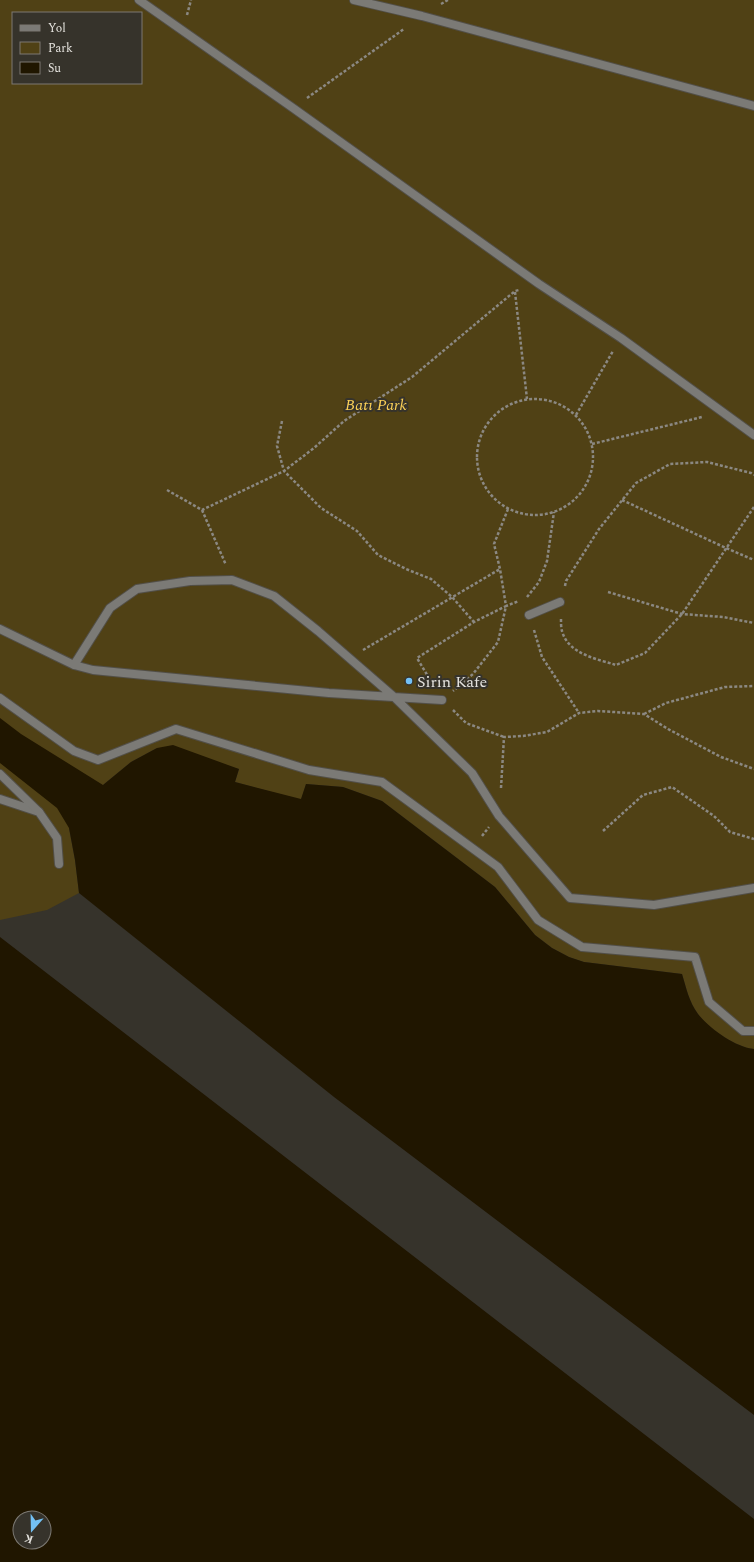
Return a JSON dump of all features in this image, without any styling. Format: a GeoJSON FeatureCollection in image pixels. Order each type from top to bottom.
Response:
{"type":"FeatureCollection","features":[{"type":"Feature","properties":{"kind":"street"},"geometry":{"type":"LineString","coordinates":[[139,0],[539,284],[621,338],[754,435]]}},
{"type":"Feature","properties":{"kind":"street"},"geometry":{"type":"LineString","coordinates":[[354,0],[422,16],[754,106]]}},
{"type":"Feature","properties":{"kind":"street"},"geometry":{"type":"LineString","coordinates":[[74,665],[110,608],[137,589],[190,581],[232,580],[274,596],[393,696],[472,773],[499,816],[570,898],[654,906],[754,888]]}},
{"type":"Feature","properties":{"kind":"street"},"geometry":{"type":"LineString","coordinates":[[529,615],[560,602]]}},
{"type":"Feature","properties":{"kind":"street"},"geometry":{"type":"LineString","coordinates":[[0,629],[74,665],[93,670],[321,692],[442,700]]}},
{"type":"Feature","properties":{"kind":"street"},"geometry":{"type":"LineString","coordinates":[[0,698],[74,751],[98,760],[176,729],[309,770],[382,782],[498,867],[538,920],[582,947],[695,957],[709,1002],[743,1031],[754,1031]]}},
{"type":"Feature","properties":{"kind":"street"},"geometry":{"type":"LineString","coordinates":[[0,774],[39,812],[57,838],[59,864]]}},
{"type":"Feature","properties":{"kind":"street"},"geometry":{"type":"LineString","coordinates":[[0,799],[39,812]]}},
{"type":"Feature","properties":{"kind":"path"},"geometry":{"type":"LineString","coordinates":[[293,108],[422,16],[448,0]]}},
{"type":"Feature","properties":{"kind":"path"},"geometry":{"type":"LineString","coordinates":[[202,510],[284,471],[314,448],[344,421],[412,377],[515,291],[539,284]]}},
{"type":"Feature","properties":{"kind":"path"},"geometry":{"type":"LineString","coordinates":[[515,291],[527,399]]}},
{"type":"Feature","properties":{"kind":"path"},"geometry":{"type":"LineString","coordinates":[[576,415],[621,338]]}},
{"type":"Feature","properties":{"kind":"path"},"geometry":{"type":"LineString","coordinates":[[527,399],[553,402],[576,415],[586,428],[592,444],[593,465],[586,485],[572,502],[554,512],[531,515],[508,509],[486,490],[476,462],[481,433],[500,410],[527,399]]}},
{"type":"Feature","properties":{"kind":"path"},"geometry":{"type":"LineString","coordinates":[[592,444],[722,412]]}},
{"type":"Feature","properties":{"kind":"path"},"geometry":{"type":"LineString","coordinates":[[282,421],[277,446],[284,471],[321,508],[357,531],[378,555],[406,569],[431,579],[452,597],[474,622]]}},
{"type":"Feature","properties":{"kind":"path"},"geometry":{"type":"LineString","coordinates":[[754,475],[752,473],[707,462],[670,464],[636,483],[599,529],[566,581],[560,602],[562,632],[571,647],[584,654],[616,665],[645,653],[682,614],[754,507]]}},
{"type":"Feature","properties":{"kind":"path"},"geometry":{"type":"LineString","coordinates":[[167,490],[202,510],[232,580]]}},
{"type":"Feature","properties":{"kind":"path"},"geometry":{"type":"LineString","coordinates":[[622,500],[754,560]]}},
{"type":"Feature","properties":{"kind":"path"},"geometry":{"type":"LineString","coordinates":[[442,700],[473,674],[498,642],[506,606],[494,544],[508,509]]}},
{"type":"Feature","properties":{"kind":"path"},"geometry":{"type":"LineString","coordinates":[[554,512],[547,562],[539,582],[526,598],[529,615],[542,657],[579,713]]}},
{"type":"Feature","properties":{"kind":"path"},"geometry":{"type":"LineString","coordinates":[[349,658],[500,569]]}},
{"type":"Feature","properties":{"kind":"path"},"geometry":{"type":"LineString","coordinates":[[608,592],[682,614],[723,617],[754,623]]}},
{"type":"Feature","properties":{"kind":"path"},"geometry":{"type":"LineString","coordinates":[[520,600],[474,622],[417,658],[442,700],[466,723],[504,737],[523,736],[547,732],[579,713],[598,711],[644,714],[668,729],[721,757],[754,769]]}},
{"type":"Feature","properties":{"kind":"path"},"geometry":{"type":"LineString","coordinates":[[644,714],[666,703],[725,687],[754,686]]}},
{"type":"Feature","properties":{"kind":"path"},"geometry":{"type":"LineString","coordinates":[[472,848],[499,816],[504,737]]}},
{"type":"Feature","properties":{"kind":"path"},"geometry":{"type":"LineString","coordinates":[[603,832],[643,795],[672,787],[714,816],[730,832],[754,838]]}},
{"type":"Feature","properties":{"kind":"green space","name":"Batı Park"},"geometry":{"type":"Polygon","coordinates":[[[0,0],[754,0],[754,1049],[747,1048],[731,1041],[703,1020],[692,1005],[682,974],[584,962],[569,957],[552,948],[535,935],[495,887],[382,801],[343,787],[306,784],[301,800],[235,782],[239,769],[157,748],[131,762],[103,785],[69,828],[79,893],[47,910],[0,920],[0,0]]]}},
{"type":"Feature","properties":{"kind":"water"},"geometry":{"type":"Polygon","coordinates":[[[0,718],[21,734],[103,785],[131,762],[157,748],[173,745],[239,769],[235,782],[301,799],[306,784],[343,787],[382,801],[495,887],[535,935],[552,948],[569,957],[584,962],[682,974],[692,1005],[703,1020],[731,1041],[747,1048],[754,1049],[754,1415],[334,1097],[79,893],[69,828],[57,808],[0,763],[0,718]]]}},
{"type":"Feature","properties":{"kind":"water"},"geometry":{"type":"Polygon","coordinates":[[[0,937],[754,1519],[754,1562],[0,1562],[0,937]]]}},
{"type":"Feature","properties":{"kind":"place","name":"Sirin Kafe"},"geometry":{"type":"Point","coordinates":[409,681]}}]}
